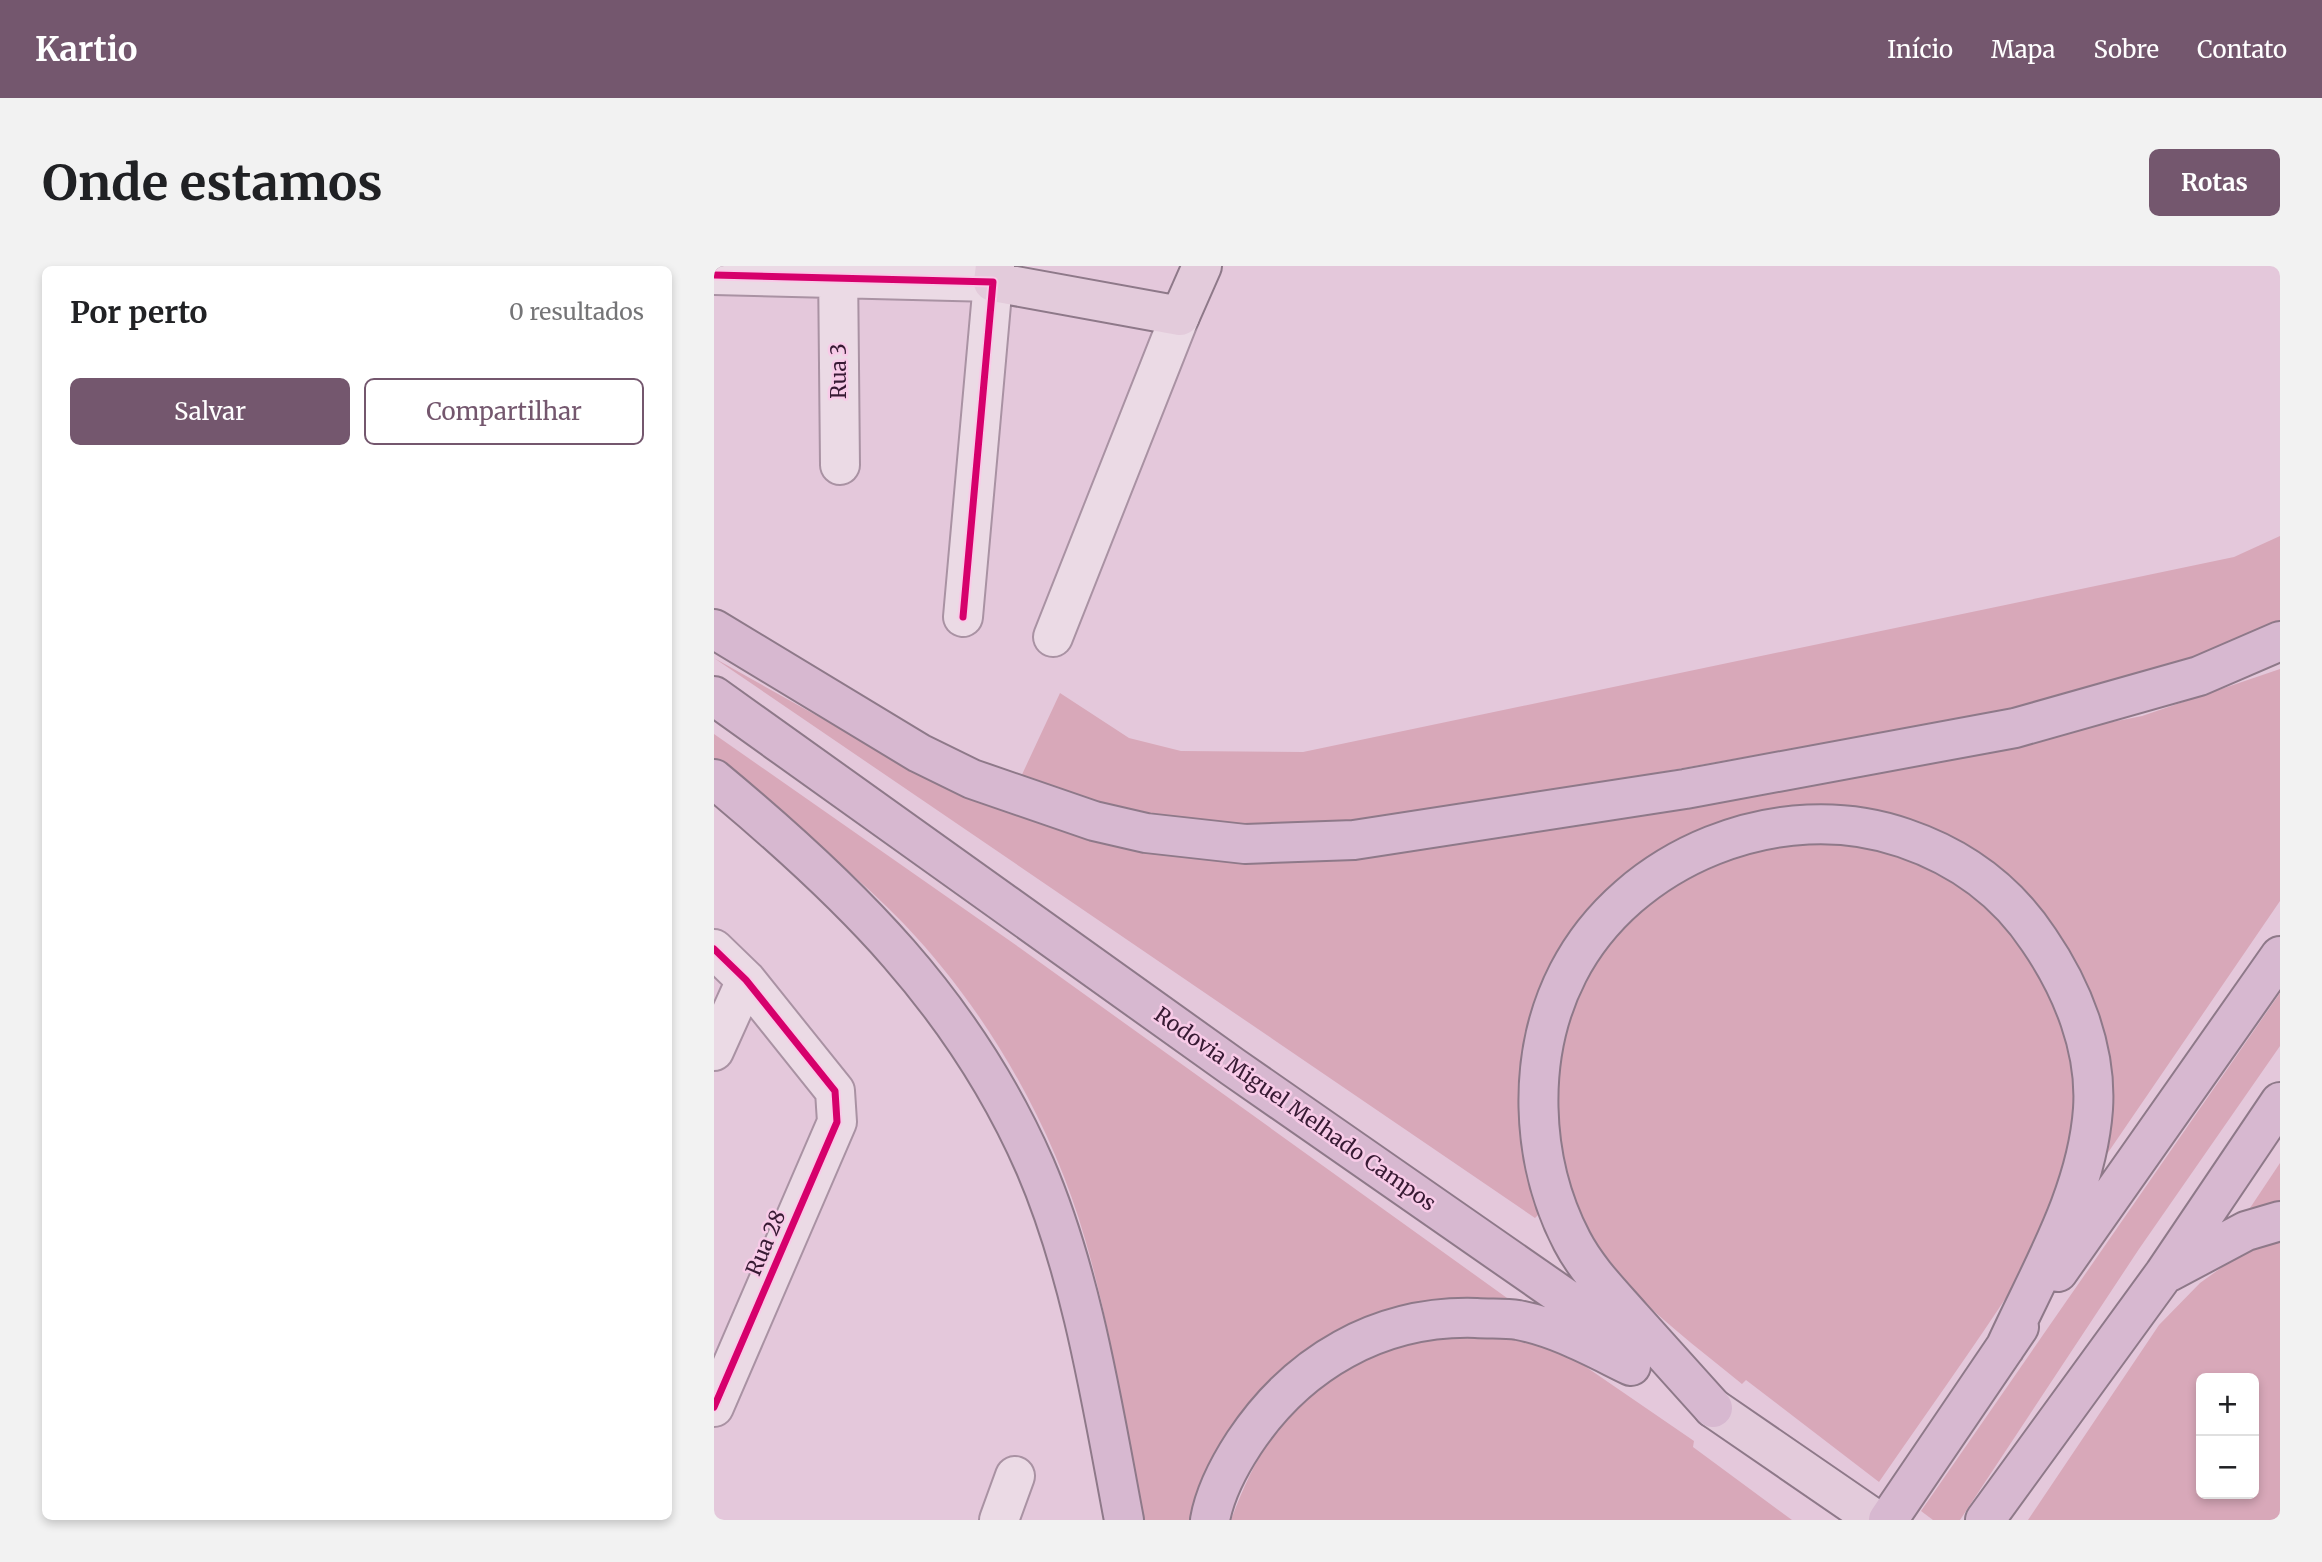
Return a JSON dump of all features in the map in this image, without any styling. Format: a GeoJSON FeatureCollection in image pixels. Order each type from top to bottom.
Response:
{"type":"FeatureCollection","features":[{"type":"Feature","properties":{"kind":"highway"},"geometry":{"type":"LineString","coordinates":[[714,629],[919,753],[972,779],[1082,817],[1146,833],[1245,844],[1354,840],[1685,789],[2015,728],[2200,676],[2280,641]]}},
{"type":"Feature","properties":{"kind":"highway","name":"Rodovia Miguel Melhado Campos"},"geometry":{"type":"LineString","coordinates":[[714,696],[1233,1066],[1619,1334],[1722,1415]]}},
{"type":"Feature","properties":{"kind":"highway"},"geometry":{"type":"LineString","coordinates":[[714,779],[769,825],[896,947],[955,1021],[996,1087],[1035,1167],[1066,1260],[1090,1352],[1124,1520]]}},
{"type":"Feature","properties":{"kind":"highway"},"geometry":{"type":"LineString","coordinates":[[1722,1415],[1602,1284],[1573,1244],[1553,1199],[1543,1158],[1539,1083],[1544,1045],[1564,982],[1588,943],[1610,916],[1648,883],[1707,847],[1777,827],[1816,823],[1854,825],[1935,849],[2001,893],[2025,918],[2068,990],[2082,1027],[2091,1069],[2093,1105],[2090,1139],[2083,1173],[2005,1348]]}},
{"type":"Feature","properties":{"kind":"highway"},"geometry":{"type":"LineString","coordinates":[[1888,1520],[2280,956]]}},
{"type":"Feature","properties":{"kind":"highway"},"geometry":{"type":"LineString","coordinates":[[1985,1520],[2164,1274],[2280,1102]]}},
{"type":"Feature","properties":{"kind":"highway"},"geometry":{"type":"LineString","coordinates":[[2164,1274],[2246,1231],[2280,1221]]}},
{"type":"Feature","properties":{"kind":"highway"},"geometry":{"type":"LineString","coordinates":[[1210,1520],[1230,1465],[1281,1394],[1344,1347],[1385,1329],[1419,1322],[1462,1318],[1516,1320],[1561,1332],[1722,1415]]}},
{"type":"Feature","properties":{"kind":"main road"},"geometry":{"type":"LineString","coordinates":[[994,274],[1180,317],[1202,266]]}},
{"type":"Feature","properties":{"kind":"main road","name":"Rodovia Miguel Melhado Campos"},"geometry":{"type":"LineString","coordinates":[[1722,1415],[1876,1520]]}},
{"type":"Feature","properties":{"kind":"street"},"geometry":{"type":"LineString","coordinates":[[714,275],[838,272],[994,274],[963,617]]}},
{"type":"Feature","properties":{"kind":"street","name":"Rua 3"},"geometry":{"type":"LineString","coordinates":[[838,272],[840,465]]}},
{"type":"Feature","properties":{"kind":"street"},"geometry":{"type":"LineString","coordinates":[[1053,637],[1180,317]]}},
{"type":"Feature","properties":{"kind":"street"},"geometry":{"type":"LineString","coordinates":[[714,949],[746,981],[714,1051]]}},
{"type":"Feature","properties":{"kind":"street","name":"Rua 28"},"geometry":{"type":"LineString","coordinates":[[714,1407],[837,1122],[835,1091],[746,981]]}},
{"type":"Feature","properties":{"kind":"street"},"geometry":{"type":"LineString","coordinates":[[999,1520],[1016,1476]]}},
{"type":"Feature","properties":{"kind":"shaded area"},"geometry":{"type":"Polygon","coordinates":[[[2280,536],[2280,629],[2218,654],[2041,704],[1432,813],[1344,821],[1256,825],[1174,820],[1107,806],[1019,781],[1060,693],[1129,738],[1181,751],[1303,752],[2234,557],[2280,536]]]}},
{"type":"Feature","properties":{"kind":"shaded area"},"geometry":{"type":"Polygon","coordinates":[[[714,658],[939,784],[1008,813],[1148,852],[2057,733],[2142,716],[2280,669],[2280,901],[2105,1157],[2112,1091],[2102,1036],[2084,978],[2055,932],[2016,884],[1766,812],[1555,970],[1541,1212],[1535,1218],[714,658]]]}},
{"type":"Feature","properties":{"kind":"shaded area"},"geometry":{"type":"Polygon","coordinates":[[[714,734],[1020,948],[1514,1303],[1360,1325],[1195,1520],[1142,1520],[1110,1344],[1085,1239],[1054,1154],[1013,1071],[963,994],[904,924],[836,860],[714,763],[714,734]]]}},
{"type":"Feature","properties":{"kind":"shaded area"},"geometry":{"type":"Polygon","coordinates":[[[1795,843],[1857,848],[1912,862],[1937,874],[1985,907],[2020,943],[2045,983],[2065,1026],[2075,1073],[2071,1161],[2051,1219],[2013,1287],[1879,1482],[1746,1380],[1742,1384],[1654,1311],[1614,1271],[1578,1217],[1566,1183],[1556,1134],[1560,1049],[1573,1007],[1592,969],[1616,937],[1644,909],[1677,886],[1714,867],[1753,853],[1795,843]]]}},
{"type":"Feature","properties":{"kind":"shaded area"},"geometry":{"type":"Polygon","coordinates":[[[2280,993],[2280,1046],[2139,1249],[1960,1520],[1933,1520],[1921,1511],[2280,993]]]}},
{"type":"Feature","properties":{"kind":"shaded area"},"geometry":{"type":"Polygon","coordinates":[[[2280,1163],[2280,1202],[2250,1208],[2280,1163]]]}},
{"type":"Feature","properties":{"kind":"shaded area"},"geometry":{"type":"Polygon","coordinates":[[[2280,1238],[2280,1520],[2028,1520],[2159,1325],[2200,1283],[2239,1255],[2280,1238]]]}},
{"type":"Feature","properties":{"kind":"shaded area"},"geometry":{"type":"Polygon","coordinates":[[[1448,1337],[1518,1337],[1573,1358],[1694,1441],[1693,1447],[1792,1520],[1231,1520],[1265,1447],[1286,1417],[1310,1392],[1337,1371],[1369,1355],[1406,1344],[1448,1337]]]}},
{"type":"Feature","properties":{"kind":"cycle path"},"geometry":{"type":"LineString","coordinates":[[714,275],[993,282],[963,617]]}},
{"type":"Feature","properties":{"kind":"cycle path"},"geometry":{"type":"LineString","coordinates":[[714,949],[746,980],[835,1091],[837,1122],[714,1407]]}}]}
